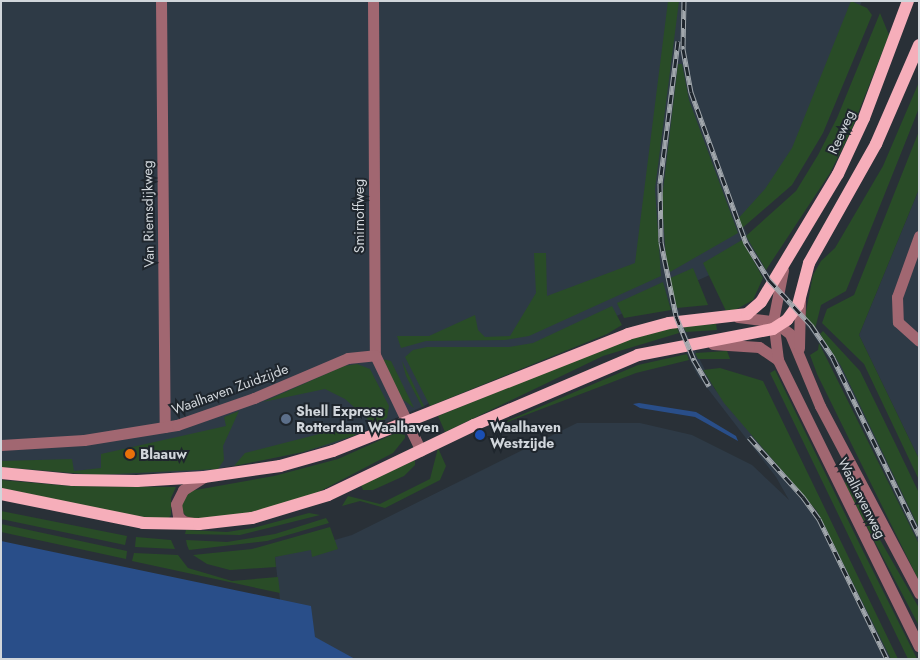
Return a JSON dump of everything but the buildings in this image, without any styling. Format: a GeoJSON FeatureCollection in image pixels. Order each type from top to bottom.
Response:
{"type":"FeatureCollection","features":[{"type":"Feature","properties":{"kind":"main road","name":"Reeweg"},"geometry":{"type":"LineString","coordinates":[[734,318],[752,312],[760,304],[784,266],[852,146],[908,1]]}},
{"type":"Feature","properties":{"kind":"main road"},"geometry":{"type":"LineString","coordinates":[[1,494],[125,521],[199,524],[252,518],[297,506],[622,361],[668,347],[773,326],[795,310],[816,248],[868,160],[919,44]]}},
{"type":"Feature","properties":{"kind":"main road"},"geometry":{"type":"LineString","coordinates":[[1,473],[116,482],[204,477],[280,466],[324,454],[628,334],[678,322],[734,318]]}},
{"type":"Feature","properties":{"kind":"street","name":"Van Riemsdijkweg"},"geometry":{"type":"LineString","coordinates":[[161,1],[165,427]]}},
{"type":"Feature","properties":{"kind":"street","name":"Smirnoffweg"},"geometry":{"type":"LineString","coordinates":[[373,1],[375,355],[407,422]]}},
{"type":"Feature","properties":{"kind":"street"},"geometry":{"type":"LineString","coordinates":[[919,236],[897,297],[898,322],[919,341]]}},
{"type":"Feature","properties":{"kind":"street","name":"Reeweg"},"geometry":{"type":"LineString","coordinates":[[774,353],[773,326],[784,266]]}},
{"type":"Feature","properties":{"kind":"street"},"geometry":{"type":"LineString","coordinates":[[797,344],[801,294]]}},
{"type":"Feature","properties":{"kind":"street"},"geometry":{"type":"LineString","coordinates":[[734,318],[773,326],[797,344]]}},
{"type":"Feature","properties":{"kind":"street"},"geometry":{"type":"LineString","coordinates":[[668,347],[736,344],[759,347],[774,353]]}},
{"type":"Feature","properties":{"kind":"street","name":"Waalhavenweg"},"geometry":{"type":"LineString","coordinates":[[797,344],[801,362],[858,480],[919,593]]}},
{"type":"Feature","properties":{"kind":"street","name":"Waalhavenweg"},"geometry":{"type":"LineString","coordinates":[[774,353],[919,646]]}},
{"type":"Feature","properties":{"kind":"street","name":"Waalhaven Zuidzijde"},"geometry":{"type":"LineString","coordinates":[[1,445],[84,440],[165,427],[254,398],[348,358],[375,355]]}},
{"type":"Feature","properties":{"kind":"street"},"geometry":{"type":"LineString","coordinates":[[407,422],[421,451]]}},
{"type":"Feature","properties":{"kind":"street"},"geometry":{"type":"LineString","coordinates":[[199,524],[183,521],[178,516],[176,504],[183,490],[204,477]]}},
{"type":"Feature","properties":{"kind":"shaded area"},"geometry":{"type":"Polygon","coordinates":[[[1,1],[862,1],[794,153],[747,214],[744,228],[766,270],[837,357],[919,528],[919,544],[830,360],[810,330],[767,283],[741,239],[734,264],[672,292],[686,332],[714,388],[824,521],[891,659],[315,659],[276,616],[280,600],[275,557],[352,535],[577,423],[640,423],[692,435],[752,465],[789,500],[776,477],[698,376],[687,354],[666,294],[470,381],[422,407],[336,443],[303,452],[206,471],[96,475],[1,467],[1,1]]]}},
{"type":"Feature","properties":{"kind":"shaded area"},"geometry":{"type":"Polygon","coordinates":[[[919,189],[919,459],[859,335],[919,189]]]}},
{"type":"Feature","properties":{"kind":"green space"},"geometry":{"type":"Polygon","coordinates":[[[668,1],[679,1],[655,189],[661,276],[529,336],[505,340],[426,341],[401,348],[397,336],[429,336],[475,315],[478,330],[485,337],[510,336],[536,293],[534,253],[546,253],[547,296],[635,263],[668,1]]]}},
{"type":"Feature","properties":{"kind":"green space"},"geometry":{"type":"Polygon","coordinates":[[[851,1],[867,8],[872,15],[823,133],[792,185],[740,230],[736,221],[765,189],[792,148],[851,1]]]}},
{"type":"Feature","properties":{"kind":"green space"},"geometry":{"type":"Polygon","coordinates":[[[880,13],[889,35],[851,131],[830,173],[766,270],[746,236],[796,191],[818,155],[837,118],[880,13]]]}},
{"type":"Feature","properties":{"kind":"green space"},"geometry":{"type":"Polygon","coordinates":[[[678,64],[682,64],[689,100],[738,233],[670,272],[666,261],[662,199],[678,64]]]}},
{"type":"Feature","properties":{"kind":"green space"},"geometry":{"type":"Polygon","coordinates":[[[919,82],[919,108],[846,291],[821,305],[815,329],[805,317],[813,275],[821,261],[835,248],[883,166],[919,82]]]}},
{"type":"Feature","properties":{"kind":"green space"},"geometry":{"type":"Polygon","coordinates":[[[919,131],[919,189],[859,335],[919,459],[919,480],[864,364],[822,323],[827,309],[854,295],[919,131]]]}},
{"type":"Feature","properties":{"kind":"green space"},"geometry":{"type":"Polygon","coordinates":[[[742,240],[763,278],[753,300],[735,310],[726,311],[703,263],[742,240]]]}},
{"type":"Feature","properties":{"kind":"green space"},"geometry":{"type":"Polygon","coordinates":[[[693,268],[708,305],[677,308],[668,279],[693,268]]]}},
{"type":"Feature","properties":{"kind":"green space"},"geometry":{"type":"Polygon","coordinates":[[[663,282],[671,310],[624,318],[617,303],[663,282]]]}},
{"type":"Feature","properties":{"kind":"green space"},"geometry":{"type":"Polygon","coordinates":[[[612,306],[622,325],[607,334],[430,406],[405,357],[413,350],[427,347],[509,347],[533,343],[612,306]]]}},
{"type":"Feature","properties":{"kind":"green space"},"geometry":{"type":"Polygon","coordinates":[[[716,324],[717,330],[686,332],[683,326],[716,324]]]}},
{"type":"Feature","properties":{"kind":"green space"},"geometry":{"type":"Polygon","coordinates":[[[677,327],[679,333],[603,356],[445,432],[438,416],[623,341],[677,327]]]}},
{"type":"Feature","properties":{"kind":"green space"},"geometry":{"type":"Polygon","coordinates":[[[823,331],[860,371],[919,493],[919,528],[841,366],[820,334],[823,331]]]}},
{"type":"Feature","properties":{"kind":"green space"},"geometry":{"type":"Polygon","coordinates":[[[819,343],[919,544],[919,581],[817,374],[810,355],[818,350],[819,343]]]}},
{"type":"Feature","properties":{"kind":"green space"},"geometry":{"type":"Polygon","coordinates":[[[727,351],[730,359],[698,359],[695,353],[727,351]]]}},
{"type":"Feature","properties":{"kind":"green space"},"geometry":{"type":"Polygon","coordinates":[[[687,354],[689,360],[636,373],[486,430],[638,365],[687,354]]]}},
{"type":"Feature","properties":{"kind":"green space"},"geometry":{"type":"Polygon","coordinates":[[[382,359],[391,361],[414,408],[401,398],[382,359]]]}},
{"type":"Feature","properties":{"kind":"green space"},"geometry":{"type":"Polygon","coordinates":[[[402,361],[424,406],[422,407],[406,376],[402,361]]]}},
{"type":"Feature","properties":{"kind":"green space"},"geometry":{"type":"Polygon","coordinates":[[[357,364],[370,369],[389,406],[387,418],[374,425],[345,399],[325,389],[263,402],[344,366],[357,364]]]}},
{"type":"Feature","properties":{"kind":"green space"},"geometry":{"type":"Polygon","coordinates":[[[720,368],[763,381],[898,659],[891,659],[817,511],[724,403],[703,370],[720,368]]]}},
{"type":"Feature","properties":{"kind":"green space"},"geometry":{"type":"Polygon","coordinates":[[[775,370],[917,659],[908,659],[770,373],[775,370]]]}},
{"type":"Feature","properties":{"kind":"green space"},"geometry":{"type":"Polygon","coordinates":[[[239,411],[223,446],[224,460],[218,469],[96,475],[1,467],[1,461],[72,459],[74,471],[101,468],[101,454],[226,426],[224,417],[239,411]]]}},
{"type":"Feature","properties":{"kind":"green space"},"geometry":{"type":"Polygon","coordinates":[[[338,426],[349,428],[356,435],[303,452],[234,466],[245,453],[323,433],[338,426]]]}},
{"type":"Feature","properties":{"kind":"green space"},"geometry":{"type":"Polygon","coordinates":[[[396,433],[405,435],[405,438],[393,453],[307,498],[236,516],[195,519],[187,517],[182,511],[182,499],[190,491],[274,476],[338,459],[396,433]]]}},
{"type":"Feature","properties":{"kind":"green space"},"geometry":{"type":"Polygon","coordinates":[[[438,448],[446,466],[440,480],[385,508],[360,501],[342,506],[348,496],[380,504],[430,479],[438,448]]]}},
{"type":"Feature","properties":{"kind":"green space"},"geometry":{"type":"Polygon","coordinates":[[[415,460],[415,465],[404,476],[373,490],[363,490],[361,485],[415,460]]]}},
{"type":"Feature","properties":{"kind":"green space"},"geometry":{"type":"Polygon","coordinates":[[[1,480],[70,486],[176,487],[171,498],[171,515],[167,520],[121,514],[1,488],[1,480]]]}},
{"type":"Feature","properties":{"kind":"green space"},"geometry":{"type":"Polygon","coordinates":[[[847,482],[919,608],[919,626],[844,483],[847,482]]]}},
{"type":"Feature","properties":{"kind":"green space"},"geometry":{"type":"Polygon","coordinates":[[[1,511],[127,536],[125,545],[1,519],[1,511]]]}},
{"type":"Feature","properties":{"kind":"green space"},"geometry":{"type":"Polygon","coordinates":[[[309,513],[320,515],[240,535],[185,534],[186,530],[227,532],[253,528],[309,513]]]}},
{"type":"Feature","properties":{"kind":"green space"},"geometry":{"type":"Polygon","coordinates":[[[326,518],[329,523],[267,541],[189,550],[186,540],[227,542],[275,534],[326,518]]]}},
{"type":"Feature","properties":{"kind":"green space"},"geometry":{"type":"Polygon","coordinates":[[[1,524],[127,551],[126,559],[1,532],[1,524]]]}},
{"type":"Feature","properties":{"kind":"green space"},"geometry":{"type":"Polygon","coordinates":[[[330,527],[338,549],[312,557],[311,550],[275,557],[276,567],[230,570],[207,564],[193,555],[252,549],[330,527]]]}},
{"type":"Feature","properties":{"kind":"green space"},"geometry":{"type":"Polygon","coordinates":[[[136,537],[171,540],[175,549],[135,547],[136,537]]]}},
{"type":"Feature","properties":{"kind":"green space"},"geometry":{"type":"Polygon","coordinates":[[[134,553],[178,555],[188,568],[232,581],[278,577],[280,593],[132,561],[134,553]]]}},
{"type":"Feature","properties":{"kind":"water"},"geometry":{"type":"Polygon","coordinates":[[[639,403],[696,412],[736,436],[738,441],[695,417],[640,408],[633,404],[639,403]]]}},
{"type":"Feature","properties":{"kind":"water"},"geometry":{"type":"Polygon","coordinates":[[[1,541],[311,606],[315,637],[355,659],[1,659],[1,541]]]}},
{"type":"Feature","properties":{"kind":"railway"},"geometry":{"type":"LineString","coordinates":[[684,1],[683,49],[691,92],[746,243],[769,280],[811,325],[833,358],[919,535]]}},
{"type":"Feature","properties":{"kind":"railway"},"geometry":{"type":"LineString","coordinates":[[678,41],[660,183],[661,242],[676,316],[694,360],[709,386]]}},
{"type":"Feature","properties":{"kind":"railway"},"geometry":{"type":"LineString","coordinates":[[749,437],[803,497],[819,519],[887,659]]}},
{"type":"Feature","properties":{"kind":"place","name":"Shell Express Rotterdam Waalhaven"},"geometry":{"type":"Point","coordinates":[286,419]}},
{"type":"Feature","properties":{"kind":"place","name":"Waalhaven Westzijde"},"geometry":{"type":"Point","coordinates":[480,435]}},
{"type":"Feature","properties":{"kind":"place","name":"Blaauw"},"geometry":{"type":"Point","coordinates":[130,454]}}]}
